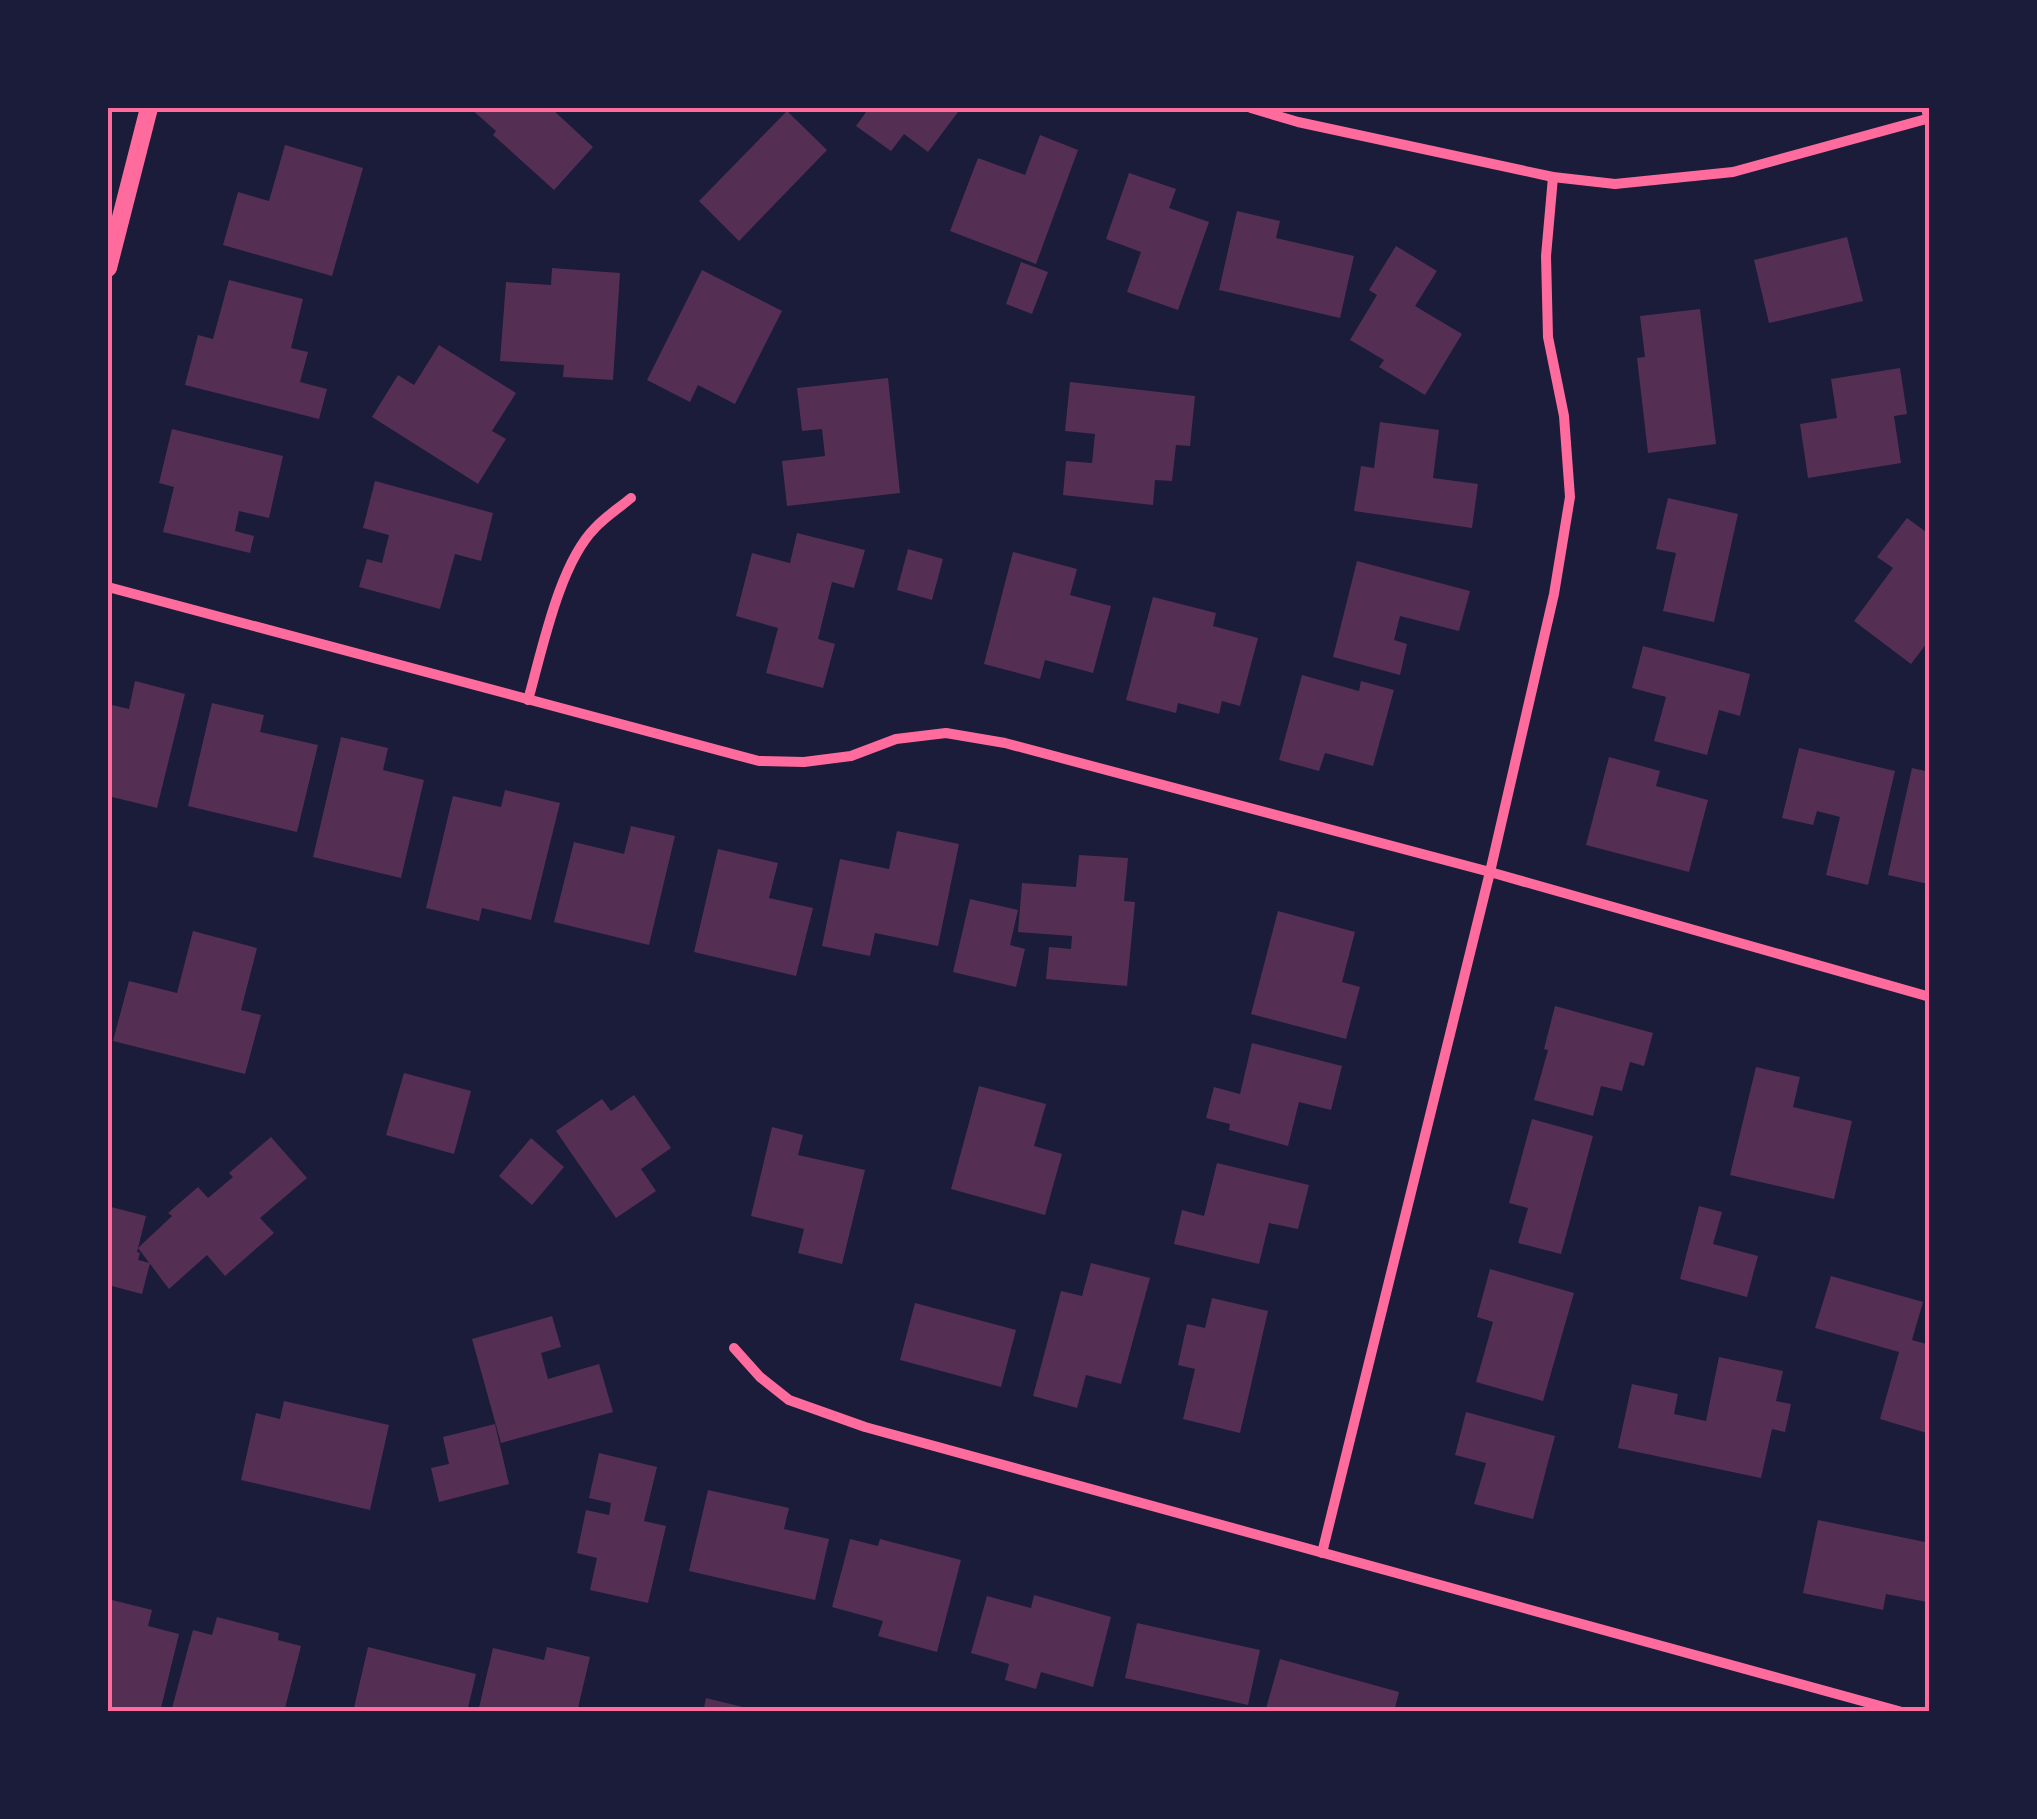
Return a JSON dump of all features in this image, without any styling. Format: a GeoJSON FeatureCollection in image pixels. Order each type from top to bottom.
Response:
{"type":"FeatureCollection","features":[{"type":"Feature","properties":{"kind":"street"},"geometry":{"type":"LineString","coordinates":[[108,268],[149,108]]}},
{"type":"Feature","properties":{"kind":"street"},"geometry":{"type":"LineString","coordinates":[[1251,108],[1298,122],[1553,177],[1615,184],[1732,172],[1928,117]]}},
{"type":"Feature","properties":{"kind":"street"},"geometry":{"type":"LineString","coordinates":[[1322,1554],[1490,872],[1554,594],[1570,497],[1564,416],[1548,337],[1546,256],[1553,177]]}},
{"type":"Feature","properties":{"kind":"street"},"geometry":{"type":"LineString","coordinates":[[528,700],[567,571],[593,529],[631,498]]}},
{"type":"Feature","properties":{"kind":"street"},"geometry":{"type":"LineString","coordinates":[[108,587],[759,761],[804,762],[850,756],[896,739],[946,733],[1005,743],[1490,872],[1930,996]]}},
{"type":"Feature","properties":{"kind":"street"},"geometry":{"type":"LineString","coordinates":[[734,1348],[760,1377],[790,1400],[865,1427],[1902,1712]]}},
{"type":"Feature","properties":{"kind":"building"},"geometry":{"type":"Polygon","coordinates":[[[470,108],[551,108],[593,147],[554,190],[493,135],[496,131],[470,108]]]}},
{"type":"Feature","properties":{"kind":"building"},"geometry":{"type":"Polygon","coordinates":[[[869,108],[961,108],[928,152],[904,134],[891,151],[856,126],[869,108]]]}},
{"type":"Feature","properties":{"kind":"building"},"geometry":{"type":"Polygon","coordinates":[[[787,111],[827,150],[739,241],[699,201],[787,111]]]}},
{"type":"Feature","properties":{"kind":"building"},"geometry":{"type":"Polygon","coordinates":[[[1040,135],[1078,150],[1036,264],[950,231],[978,158],[1025,175],[1040,135]]]}},
{"type":"Feature","properties":{"kind":"building"},"geometry":{"type":"Polygon","coordinates":[[[285,145],[363,168],[332,276],[223,245],[238,192],[269,201],[285,145]]]}},
{"type":"Feature","properties":{"kind":"building"},"geometry":{"type":"Polygon","coordinates":[[[1129,173],[1176,189],[1169,208],[1209,222],[1178,310],[1127,292],[1141,252],[1106,239],[1129,173]]]}},
{"type":"Feature","properties":{"kind":"building"},"geometry":{"type":"Polygon","coordinates":[[[1237,211],[1280,221],[1276,238],[1354,256],[1340,318],[1219,290],[1237,211]]]}},
{"type":"Feature","properties":{"kind":"building"},"geometry":{"type":"Polygon","coordinates":[[[1847,237],[1863,301],[1769,323],[1754,260],[1847,237]]]}},
{"type":"Feature","properties":{"kind":"building"},"geometry":{"type":"Polygon","coordinates":[[[1396,246],[1437,271],[1415,306],[1462,334],[1425,395],[1379,367],[1384,360],[1350,340],[1377,295],[1369,290],[1396,246]]]}},
{"type":"Feature","properties":{"kind":"building"},"geometry":{"type":"Polygon","coordinates":[[[1021,262],[1048,272],[1032,314],[1006,304],[1021,262]]]}},
{"type":"Feature","properties":{"kind":"building"},"geometry":{"type":"Polygon","coordinates":[[[552,268],[620,273],[613,380],[563,377],[564,365],[500,361],[506,282],[551,285],[552,268]]]}},
{"type":"Feature","properties":{"kind":"building"},"geometry":{"type":"Polygon","coordinates":[[[702,270],[782,311],[735,404],[698,385],[690,402],[647,380],[702,270]]]}},
{"type":"Feature","properties":{"kind":"building"},"geometry":{"type":"Polygon","coordinates":[[[229,280],[303,299],[291,348],[308,352],[300,382],[327,389],[319,419],[185,385],[198,335],[213,339],[229,280]]]}},
{"type":"Feature","properties":{"kind":"building"},"geometry":{"type":"Polygon","coordinates":[[[1700,309],[1716,444],[1648,453],[1637,358],[1645,357],[1640,316],[1700,309]]]}},
{"type":"Feature","properties":{"kind":"building"},"geometry":{"type":"Polygon","coordinates":[[[439,345],[516,393],[492,431],[506,439],[478,484],[372,417],[398,375],[414,385],[439,345]]]}},
{"type":"Feature","properties":{"kind":"building"},"geometry":{"type":"Polygon","coordinates":[[[1900,368],[1907,414],[1894,416],[1901,463],[1808,478],[1800,424],[1837,418],[1831,379],[1900,368]]]}},
{"type":"Feature","properties":{"kind":"building"},"geometry":{"type":"Polygon","coordinates":[[[888,378],[900,493],[787,506],[782,461],[825,456],[822,429],[802,431],[797,388],[888,378]]]}},
{"type":"Feature","properties":{"kind":"building"},"geometry":{"type":"Polygon","coordinates":[[[1070,382],[1195,396],[1190,446],[1176,445],[1172,481],[1155,480],[1153,505],[1063,495],[1066,461],[1092,463],[1095,434],[1065,431],[1070,382]]]}},
{"type":"Feature","properties":{"kind":"building"},"geometry":{"type":"Polygon","coordinates":[[[1380,422],[1439,430],[1433,478],[1478,484],[1472,528],[1354,511],[1361,466],[1374,468],[1380,422]]]}},
{"type":"Feature","properties":{"kind":"building"},"geometry":{"type":"Polygon","coordinates":[[[172,429],[283,456],[269,518],[239,511],[235,531],[254,536],[250,553],[163,532],[174,487],[159,483],[172,429]]]}},
{"type":"Feature","properties":{"kind":"building"},"geometry":{"type":"Polygon","coordinates":[[[375,481],[493,513],[481,561],[455,554],[440,609],[359,587],[367,559],[382,563],[389,535],[363,528],[375,481]]]}},
{"type":"Feature","properties":{"kind":"building"},"geometry":{"type":"Polygon","coordinates":[[[1668,498],[1738,514],[1714,622],[1663,611],[1676,553],[1656,549],[1668,498]]]}},
{"type":"Feature","properties":{"kind":"building"},"geometry":{"type":"Polygon","coordinates":[[[1907,518],[1930,535],[1930,639],[1911,664],[1854,621],[1893,568],[1877,557],[1907,518]]]}},
{"type":"Feature","properties":{"kind":"building"},"geometry":{"type":"Polygon","coordinates":[[[797,533],[865,550],[854,588],[832,582],[818,639],[835,644],[823,688],[766,673],[778,628],[736,616],[752,553],[790,563],[797,533]]]}},
{"type":"Feature","properties":{"kind":"building"},"geometry":{"type":"Polygon","coordinates":[[[908,549],[943,559],[932,600],[897,590],[908,549]]]}},
{"type":"Feature","properties":{"kind":"building"},"geometry":{"type":"Polygon","coordinates":[[[1013,552],[1077,569],[1070,595],[1111,606],[1093,673],[1045,660],[1040,679],[984,664],[1013,552]]]}},
{"type":"Feature","properties":{"kind":"building"},"geometry":{"type":"Polygon","coordinates":[[[1357,561],[1470,591],[1459,631],[1400,616],[1394,640],[1407,644],[1400,675],[1333,657],[1357,561]]]}},
{"type":"Feature","properties":{"kind":"building"},"geometry":{"type":"Polygon","coordinates":[[[1153,597],[1216,613],[1213,626],[1258,638],[1240,706],[1222,701],[1219,714],[1178,703],[1176,713],[1126,700],[1153,597]]]}},
{"type":"Feature","properties":{"kind":"building"},"geometry":{"type":"Polygon","coordinates":[[[1643,646],[1750,674],[1740,716],[1719,710],[1707,755],[1654,741],[1666,697],[1632,688],[1643,646]]]}},
{"type":"Feature","properties":{"kind":"building"},"geometry":{"type":"Polygon","coordinates":[[[1302,675],[1359,691],[1361,681],[1394,690],[1373,766],[1325,753],[1319,771],[1279,760],[1302,675]]]}},
{"type":"Feature","properties":{"kind":"building"},"geometry":{"type":"Polygon","coordinates":[[[135,681],[185,694],[157,808],[108,796],[108,704],[129,709],[135,681]]]}},
{"type":"Feature","properties":{"kind":"building"},"geometry":{"type":"Polygon","coordinates":[[[212,703],[264,715],[260,732],[318,745],[297,832],[188,806],[212,703]]]}},
{"type":"Feature","properties":{"kind":"building"},"geometry":{"type":"Polygon","coordinates":[[[341,737],[388,748],[383,770],[424,780],[401,878],[313,857],[341,737]]]}},
{"type":"Feature","properties":{"kind":"building"},"geometry":{"type":"Polygon","coordinates":[[[1799,748],[1895,771],[1868,885],[1826,875],[1840,817],[1817,811],[1813,825],[1782,818],[1799,748]]]}},
{"type":"Feature","properties":{"kind":"building"},"geometry":{"type":"Polygon","coordinates":[[[1609,757],[1660,771],[1656,786],[1708,800],[1689,872],[1586,845],[1609,757]]]}},
{"type":"Feature","properties":{"kind":"building"},"geometry":{"type":"Polygon","coordinates":[[[1912,768],[1930,772],[1928,884],[1888,875],[1912,768]]]}},
{"type":"Feature","properties":{"kind":"building"},"geometry":{"type":"Polygon","coordinates":[[[505,790],[560,803],[531,920],[482,908],[479,921],[426,908],[453,796],[501,807],[505,790]]]}},
{"type":"Feature","properties":{"kind":"building"},"geometry":{"type":"Polygon","coordinates":[[[631,826],[675,836],[649,945],[554,922],[574,842],[624,854],[631,826]]]}},
{"type":"Feature","properties":{"kind":"building"},"geometry":{"type":"Polygon","coordinates":[[[897,831],[959,844],[938,946],[875,933],[870,956],[822,946],[840,859],[889,869],[897,831]]]}},
{"type":"Feature","properties":{"kind":"building"},"geometry":{"type":"Polygon","coordinates":[[[718,849],[778,863],[769,898],[813,908],[796,976],[694,952],[718,849]]]}},
{"type":"Feature","properties":{"kind":"building"},"geometry":{"type":"Polygon","coordinates":[[[1079,855],[1128,858],[1124,901],[1135,902],[1127,986],[1046,979],[1049,947],[1071,949],[1072,936],[1018,932],[1022,883],[1076,887],[1079,855]]]}},
{"type":"Feature","properties":{"kind":"building"},"geometry":{"type":"Polygon","coordinates":[[[970,899],[1018,910],[1010,945],[1025,949],[1016,987],[953,972],[970,899]]]}},
{"type":"Feature","properties":{"kind":"building"},"geometry":{"type":"Polygon","coordinates":[[[1278,911],[1355,932],[1342,982],[1360,987],[1346,1039],[1251,1014],[1278,911]]]}},
{"type":"Feature","properties":{"kind":"building"},"geometry":{"type":"Polygon","coordinates":[[[193,931],[257,948],[241,1010],[261,1015],[245,1074],[113,1041],[129,981],[177,993],[193,931]]]}},
{"type":"Feature","properties":{"kind":"building"},"geometry":{"type":"Polygon","coordinates":[[[1555,1006],[1653,1033],[1644,1066],[1630,1062],[1622,1091],[1601,1086],[1593,1116],[1534,1100],[1555,1006]]]}},
{"type":"Feature","properties":{"kind":"building"},"geometry":{"type":"Polygon","coordinates":[[[1252,1043],[1342,1066],[1331,1110],[1299,1102],[1288,1146],[1229,1130],[1230,1124],[1206,1118],[1214,1087],[1240,1094],[1252,1043]]]}},
{"type":"Feature","properties":{"kind":"building"},"geometry":{"type":"Polygon","coordinates":[[[1756,1067],[1800,1077],[1793,1107],[1852,1121],[1834,1199],[1730,1175],[1756,1067]]]}},
{"type":"Feature","properties":{"kind":"building"},"geometry":{"type":"Polygon","coordinates":[[[404,1073],[471,1091],[454,1154],[386,1135],[404,1073]]]}},
{"type":"Feature","properties":{"kind":"building"},"geometry":{"type":"Polygon","coordinates":[[[979,1086],[1046,1104],[1034,1146],[1062,1154],[1045,1215],[951,1189],[979,1086]]]}},
{"type":"Feature","properties":{"kind":"building"},"geometry":{"type":"Polygon","coordinates":[[[634,1095],[671,1148],[641,1169],[656,1191],[616,1218],[556,1131],[602,1099],[611,1111],[634,1095]]]}},
{"type":"Feature","properties":{"kind":"building"},"geometry":{"type":"Polygon","coordinates":[[[1532,1119],[1593,1136],[1561,1254],[1518,1243],[1528,1208],[1509,1203],[1532,1119]]]}},
{"type":"Feature","properties":{"kind":"building"},"geometry":{"type":"Polygon","coordinates":[[[772,1127],[803,1135],[798,1155],[865,1170],[842,1264],[798,1253],[804,1229],[751,1216],[772,1127]]]}},
{"type":"Feature","properties":{"kind":"building"},"geometry":{"type":"Polygon","coordinates":[[[271,1137],[307,1178],[260,1218],[274,1233],[225,1276],[207,1255],[169,1289],[138,1248],[172,1216],[168,1213],[198,1187],[208,1198],[233,1177],[229,1173],[271,1137]]]}},
{"type":"Feature","properties":{"kind":"building"},"geometry":{"type":"Polygon","coordinates":[[[531,1138],[564,1167],[532,1205],[499,1176],[531,1138]]]}},
{"type":"Feature","properties":{"kind":"building"},"geometry":{"type":"Polygon","coordinates":[[[1217,1163],[1309,1185],[1298,1229],[1269,1223],[1259,1264],[1174,1244],[1182,1210],[1204,1216],[1217,1163]]]}},
{"type":"Feature","properties":{"kind":"building"},"geometry":{"type":"Polygon","coordinates":[[[1699,1206],[1722,1212],[1713,1244],[1758,1256],[1747,1297],[1680,1279],[1699,1206]]]}},
{"type":"Feature","properties":{"kind":"building"},"geometry":{"type":"Polygon","coordinates":[[[111,1207],[146,1216],[137,1252],[138,1260],[150,1263],[142,1294],[108,1285],[111,1207]]]}},
{"type":"Feature","properties":{"kind":"building"},"geometry":{"type":"Polygon","coordinates":[[[1091,1263],[1150,1278],[1121,1384],[1086,1375],[1077,1408],[1033,1396],[1061,1291],[1082,1296],[1091,1263]]]}},
{"type":"Feature","properties":{"kind":"building"},"geometry":{"type":"Polygon","coordinates":[[[1490,1269],[1574,1293],[1543,1401],[1476,1382],[1493,1322],[1477,1317],[1490,1269]]]}},
{"type":"Feature","properties":{"kind":"building"},"geometry":{"type":"Polygon","coordinates":[[[1831,1276],[1923,1302],[1912,1340],[1930,1345],[1930,1434],[1880,1419],[1899,1352],[1815,1328],[1831,1276]]]}},
{"type":"Feature","properties":{"kind":"building"},"geometry":{"type":"Polygon","coordinates":[[[1212,1298],[1268,1311],[1240,1433],[1183,1419],[1195,1369],[1178,1365],[1187,1324],[1205,1328],[1212,1298]]]}},
{"type":"Feature","properties":{"kind":"building"},"geometry":{"type":"Polygon","coordinates":[[[915,1303],[1016,1330],[1001,1387],[900,1360],[915,1303]]]}},
{"type":"Feature","properties":{"kind":"building"},"geometry":{"type":"Polygon","coordinates":[[[552,1316],[561,1347],[541,1353],[548,1379],[599,1364],[613,1412],[501,1443],[472,1339],[552,1316]]]}},
{"type":"Feature","properties":{"kind":"building"},"geometry":{"type":"Polygon","coordinates":[[[1719,1357],[1783,1371],[1776,1401],[1791,1404],[1785,1432],[1772,1429],[1761,1478],[1618,1448],[1632,1384],[1678,1394],[1674,1414],[1706,1421],[1719,1357]]]}},
{"type":"Feature","properties":{"kind":"building"},"geometry":{"type":"Polygon","coordinates":[[[284,1401],[389,1425],[370,1510],[241,1480],[256,1413],[280,1419],[284,1401]]]}},
{"type":"Feature","properties":{"kind":"building"},"geometry":{"type":"Polygon","coordinates":[[[1466,1412],[1555,1436],[1533,1519],[1474,1504],[1486,1463],[1455,1455],[1466,1412]]]}},
{"type":"Feature","properties":{"kind":"building"},"geometry":{"type":"Polygon","coordinates":[[[495,1424],[509,1484],[439,1502],[431,1468],[449,1464],[443,1437],[495,1424]]]}},
{"type":"Feature","properties":{"kind":"building"},"geometry":{"type":"Polygon","coordinates":[[[599,1453],[657,1467],[644,1521],[666,1526],[648,1603],[590,1590],[597,1558],[577,1553],[586,1510],[609,1515],[611,1503],[589,1498],[599,1453]]]}},
{"type":"Feature","properties":{"kind":"building"},"geometry":{"type":"Polygon","coordinates":[[[708,1490],[789,1508],[784,1529],[829,1539],[815,1600],[689,1571],[708,1490]]]}},
{"type":"Feature","properties":{"kind":"building"},"geometry":{"type":"Polygon","coordinates":[[[1818,1520],[1930,1543],[1927,1602],[1886,1594],[1883,1610],[1803,1593],[1818,1520]]]}},
{"type":"Feature","properties":{"kind":"building"},"geometry":{"type":"Polygon","coordinates":[[[850,1539],[878,1546],[880,1539],[961,1560],[937,1652],[878,1636],[883,1621],[832,1607],[850,1539]]]}},
{"type":"Feature","properties":{"kind":"building"},"geometry":{"type":"Polygon","coordinates":[[[1034,1595],[1111,1617],[1093,1687],[1041,1672],[1036,1689],[1005,1680],[1009,1664],[971,1653],[987,1596],[1031,1608],[1034,1595]]]}},
{"type":"Feature","properties":{"kind":"building"},"geometry":{"type":"Polygon","coordinates":[[[108,1599],[152,1610],[148,1626],[179,1634],[160,1712],[108,1710],[108,1599]]]}},
{"type":"Feature","properties":{"kind":"building"},"geometry":{"type":"Polygon","coordinates":[[[217,1617],[279,1633],[278,1640],[301,1646],[284,1712],[171,1712],[193,1630],[212,1635],[217,1617]]]}},
{"type":"Feature","properties":{"kind":"building"},"geometry":{"type":"Polygon","coordinates":[[[1137,1623],[1260,1650],[1248,1705],[1125,1678],[1137,1623]]]}},
{"type":"Feature","properties":{"kind":"building"},"geometry":{"type":"Polygon","coordinates":[[[368,1647],[476,1674],[467,1712],[353,1712],[368,1647]]]}},
{"type":"Feature","properties":{"kind":"building"},"geometry":{"type":"Polygon","coordinates":[[[547,1647],[590,1657],[577,1712],[478,1712],[493,1648],[544,1660],[547,1647]]]}},
{"type":"Feature","properties":{"kind":"building"},"geometry":{"type":"Polygon","coordinates":[[[1280,1659],[1399,1692],[1394,1712],[1265,1712],[1280,1659]]]}},
{"type":"Feature","properties":{"kind":"building"},"geometry":{"type":"Polygon","coordinates":[[[706,1698],[755,1710],[755,1712],[703,1712],[706,1698]]]}}]}
